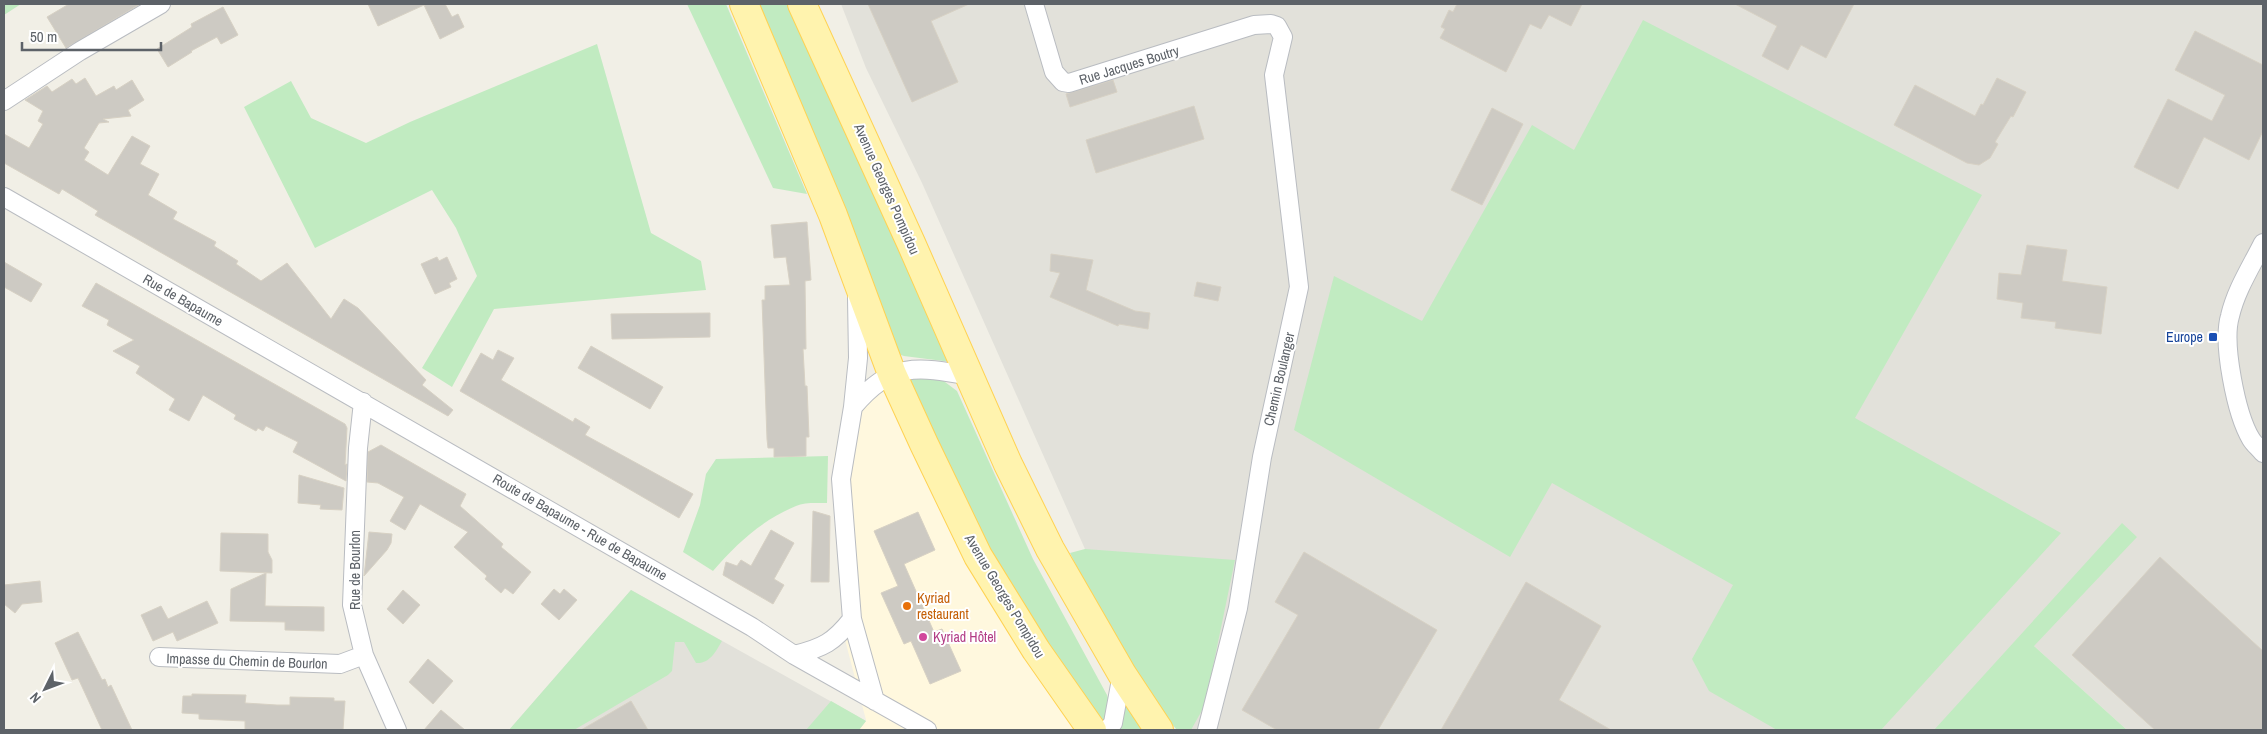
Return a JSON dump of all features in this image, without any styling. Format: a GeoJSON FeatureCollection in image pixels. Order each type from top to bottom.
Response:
{"type":"FeatureCollection","features":[{"type":"Feature","properties":{"kind":"main road","name":"Avenue Georges Pompidou"},"geometry":{"type":"LineString","coordinates":[[744,4],[834,215],[856,280],[892,374],[978,556],[1036,650],[1092,730]]}},
{"type":"Feature","properties":{"kind":"main road","name":"Avenue Georges Pompidou"},"geometry":{"type":"LineString","coordinates":[[802,4],[1008,464],[1050,549],[1122,674],[1159,730]]}},
{"type":"Feature","properties":{"kind":"street"},"geometry":{"type":"LineString","coordinates":[[4,101],[80,51],[161,4]]}},
{"type":"Feature","properties":{"kind":"street","name":"Rue Jacques Boutry"},"geometry":{"type":"LineString","coordinates":[[1034,4],[1054,72],[1063,82],[1070,83],[1254,25],[1271,24],[1276,26]]}},
{"type":"Feature","properties":{"kind":"street","name":"Chemin Boulanger"},"geometry":{"type":"LineString","coordinates":[[1207,730],[1238,608],[1262,457],[1299,287],[1274,74],[1283,37],[1276,26]]}},
{"type":"Feature","properties":{"kind":"street","name":"Rue de Bapaume"},"geometry":{"type":"LineString","coordinates":[[4,198],[363,402]]}},
{"type":"Feature","properties":{"kind":"street"},"geometry":{"type":"LineString","coordinates":[[2263,243],[2233,306],[2227,337],[2231,369],[2241,413],[2251,440],[2263,453]]}},
{"type":"Feature","properties":{"kind":"street"},"geometry":{"type":"LineString","coordinates":[[856,280],[858,358],[853,407],[841,479],[852,619],[875,701]]}},
{"type":"Feature","properties":{"kind":"street"},"geometry":{"type":"LineString","coordinates":[[853,407],[866,392],[892,374],[916,368],[970,376]]}},
{"type":"Feature","properties":{"kind":"street","name":"Route de Bapaume - Rue de Bapaume"},"geometry":{"type":"LineString","coordinates":[[363,402],[752,626],[794,655],[927,730]]}},
{"type":"Feature","properties":{"kind":"street","name":"Rue de Bourlon"},"geometry":{"type":"LineString","coordinates":[[363,402],[358,448],[352,605],[364,656],[397,730]]}},
{"type":"Feature","properties":{"kind":"street"},"geometry":{"type":"LineString","coordinates":[[794,655],[817,649],[832,642],[852,619]]}},
{"type":"Feature","properties":{"kind":"street","name":"Impasse du Chemin de Bourlon"},"geometry":{"type":"LineString","coordinates":[[159,658],[340,664],[364,656]]}},
{"type":"Feature","properties":{"kind":"street"},"geometry":{"type":"LineString","coordinates":[[1107,730],[1114,723],[1122,674]]}},
{"type":"Feature","properties":{"kind":"shaded area"},"geometry":{"type":"Polygon","coordinates":[[[841,4],[2263,4],[2263,730],[2127,730],[2034,646],[2030,730],[1186,730],[1125,642],[922,183],[866,68],[841,4]]]}},
{"type":"Feature","properties":{"kind":"shaded area"},"geometry":{"type":"Polygon","coordinates":[[[881,371],[1082,730],[859,730],[866,720],[844,636],[833,462],[845,401],[881,371]]]}},
{"type":"Feature","properties":{"kind":"shaded area"},"geometry":{"type":"Polygon","coordinates":[[[631,590],[866,721],[859,730],[509,730],[631,590]]]}},
{"type":"Feature","properties":{"kind":"green space"},"geometry":{"type":"Polygon","coordinates":[[[4,4],[21,4],[4,15],[4,4]]]}},
{"type":"Feature","properties":{"kind":"green space"},"geometry":{"type":"Polygon","coordinates":[[[687,4],[726,4],[807,194],[773,188],[687,4]]]}},
{"type":"Feature","properties":{"kind":"green space"},"geometry":{"type":"Polygon","coordinates":[[[753,4],[792,4],[951,362],[898,354],[753,4]]]}},
{"type":"Feature","properties":{"kind":"green space"},"geometry":{"type":"Polygon","coordinates":[[[1643,20],[1982,195],[1855,418],[2061,533],[1881,730],[1777,730],[1709,691],[1692,659],[1733,585],[1552,483],[1510,557],[1294,430],[1334,276],[1422,321],[1532,125],[1574,150],[1643,20]]]}},
{"type":"Feature","properties":{"kind":"green space"},"geometry":{"type":"Polygon","coordinates":[[[597,44],[651,233],[701,261],[706,290],[494,309],[452,387],[422,368],[477,276],[456,228],[432,190],[315,248],[244,107],[291,81],[311,118],[366,143],[410,122],[597,44]]]}},
{"type":"Feature","properties":{"kind":"green space"},"geometry":{"type":"Polygon","coordinates":[[[910,375],[937,376],[957,391],[1033,559],[1107,695],[1109,701],[1107,717],[1103,720],[1095,714],[1000,572],[907,380],[910,375]]]}},
{"type":"Feature","properties":{"kind":"green space"},"geometry":{"type":"Polygon","coordinates":[[[828,456],[827,503],[799,505],[772,518],[740,542],[713,571],[683,552],[700,505],[706,474],[716,459],[828,456]]]}},
{"type":"Feature","properties":{"kind":"green space"},"geometry":{"type":"Polygon","coordinates":[[[2122,523],[2137,537],[2034,646],[2127,730],[1934,730],[2122,523]]]}},
{"type":"Feature","properties":{"kind":"green space"},"geometry":{"type":"Polygon","coordinates":[[[1085,549],[1235,560],[1205,705],[1191,730],[1177,730],[1152,700],[1119,652],[1070,553],[1085,549]]]}},
{"type":"Feature","properties":{"kind":"green space"},"geometry":{"type":"Polygon","coordinates":[[[631,590],[722,641],[715,653],[709,659],[696,663],[684,642],[675,642],[672,671],[668,675],[574,730],[509,730],[631,590]]]}},
{"type":"Feature","properties":{"kind":"green space"},"geometry":{"type":"Polygon","coordinates":[[[831,701],[866,721],[859,730],[806,730],[831,701]]]}},
{"type":"Feature","properties":{"kind":"green space"},"geometry":{"type":"Polygon","coordinates":[[[1126,701],[1148,730],[1120,730],[1126,701]]]}},
{"type":"Feature","properties":{"kind":"building"},"geometry":{"type":"Polygon","coordinates":[[[69,4],[140,4],[66,48],[47,17],[69,4]]]}},
{"type":"Feature","properties":{"kind":"building"},"geometry":{"type":"Polygon","coordinates":[[[368,4],[445,4],[452,17],[458,14],[464,27],[440,39],[424,5],[378,26],[368,4]]]}},
{"type":"Feature","properties":{"kind":"building"},"geometry":{"type":"Polygon","coordinates":[[[868,4],[969,4],[931,21],[958,82],[912,102],[868,4]]]}},
{"type":"Feature","properties":{"kind":"building"},"geometry":{"type":"Polygon","coordinates":[[[1457,4],[1582,4],[1571,26],[1549,15],[1541,29],[1530,24],[1506,72],[1440,38],[1445,29],[1441,27],[1449,10],[1453,12],[1457,4]]]}},
{"type":"Feature","properties":{"kind":"building"},"geometry":{"type":"Polygon","coordinates":[[[1735,4],[1854,4],[1826,58],[1801,45],[1788,70],[1762,56],[1777,26],[1735,4]]]}},
{"type":"Feature","properties":{"kind":"building"},"geometry":{"type":"Polygon","coordinates":[[[223,7],[238,35],[221,44],[217,37],[191,51],[168,67],[157,49],[192,27],[191,24],[223,7]]]}},
{"type":"Feature","properties":{"kind":"building"},"geometry":{"type":"Polygon","coordinates":[[[2195,31],[2263,65],[2263,131],[2249,160],[2204,137],[2178,189],[2134,167],[2168,99],[2212,121],[2225,95],[2175,70],[2195,31]]]}},
{"type":"Feature","properties":{"kind":"building"},"geometry":{"type":"Polygon","coordinates":[[[85,78],[96,96],[114,86],[116,90],[132,80],[144,100],[128,110],[131,116],[103,119],[109,122],[99,123],[84,148],[89,152],[84,160],[108,175],[132,136],[150,146],[140,164],[159,174],[148,195],[177,212],[173,219],[216,242],[214,246],[238,261],[236,264],[261,281],[287,263],[331,319],[344,299],[358,308],[426,380],[422,385],[453,410],[448,416],[95,215],[98,211],[62,189],[59,194],[4,163],[4,134],[29,148],[43,124],[38,121],[43,111],[25,100],[47,86],[52,92],[72,79],[76,84],[85,78]]]}},
{"type":"Feature","properties":{"kind":"building"},"geometry":{"type":"Polygon","coordinates":[[[1997,78],[2026,92],[2013,117],[2011,116],[1995,142],[1998,144],[1990,158],[1979,165],[1967,163],[1894,125],[1915,85],[1975,116],[1997,78]]]}},
{"type":"Feature","properties":{"kind":"building"},"geometry":{"type":"Polygon","coordinates":[[[1113,80],[1117,92],[1070,107],[1066,94],[1113,80]]]}},
{"type":"Feature","properties":{"kind":"building"},"geometry":{"type":"Polygon","coordinates":[[[1194,106],[1204,139],[1096,173],[1086,140],[1194,106]]]}},
{"type":"Feature","properties":{"kind":"building"},"geometry":{"type":"Polygon","coordinates":[[[1492,108],[1523,124],[1482,205],[1451,190],[1492,108]]]}},
{"type":"Feature","properties":{"kind":"building"},"geometry":{"type":"Polygon","coordinates":[[[807,222],[811,280],[805,281],[806,349],[803,349],[809,437],[806,437],[806,456],[774,457],[774,448],[768,448],[767,439],[762,300],[765,300],[765,286],[790,285],[786,257],[774,258],[771,225],[807,222]]]}},
{"type":"Feature","properties":{"kind":"building"},"geometry":{"type":"Polygon","coordinates":[[[2027,245],[2067,250],[2062,281],[2107,287],[2101,334],[2055,328],[2056,322],[2021,318],[2023,303],[1997,299],[1999,273],[2021,275],[2027,245]]]}},
{"type":"Feature","properties":{"kind":"building"},"geometry":{"type":"Polygon","coordinates":[[[1051,254],[1093,260],[1086,290],[1135,311],[1150,313],[1148,329],[1119,324],[1118,326],[1050,297],[1060,273],[1050,271],[1051,254]]]}},
{"type":"Feature","properties":{"kind":"building"},"geometry":{"type":"Polygon","coordinates":[[[437,257],[439,261],[447,257],[457,279],[449,283],[451,287],[435,294],[421,264],[437,257]]]}},
{"type":"Feature","properties":{"kind":"building"},"geometry":{"type":"Polygon","coordinates":[[[4,262],[42,284],[31,302],[4,287],[4,262]]]}},
{"type":"Feature","properties":{"kind":"building"},"geometry":{"type":"Polygon","coordinates":[[[1197,282],[1221,287],[1218,301],[1194,296],[1197,282]]]}},
{"type":"Feature","properties":{"kind":"building"},"geometry":{"type":"Polygon","coordinates":[[[96,283],[345,424],[347,428],[346,481],[293,452],[298,442],[266,426],[263,431],[258,428],[256,431],[234,419],[236,415],[203,395],[189,421],[169,410],[175,399],[136,373],[140,366],[113,351],[134,340],[107,325],[109,320],[82,306],[96,283]]]}},
{"type":"Feature","properties":{"kind":"building"},"geometry":{"type":"Polygon","coordinates":[[[710,313],[710,337],[612,339],[611,314],[710,313]]]}},
{"type":"Feature","properties":{"kind":"building"},"geometry":{"type":"Polygon","coordinates":[[[591,346],[663,387],[650,409],[578,368],[591,346]]]}},
{"type":"Feature","properties":{"kind":"building"},"geometry":{"type":"Polygon","coordinates":[[[498,350],[514,358],[501,380],[573,422],[575,418],[590,427],[585,435],[693,494],[679,518],[460,391],[481,353],[493,360],[498,350]]]}},
{"type":"Feature","properties":{"kind":"building"},"geometry":{"type":"Polygon","coordinates":[[[381,445],[466,494],[460,506],[503,544],[501,547],[531,572],[513,594],[505,588],[501,593],[485,579],[487,576],[454,547],[468,532],[420,504],[405,530],[390,521],[404,497],[378,483],[367,482],[368,452],[381,445]]]}},
{"type":"Feature","properties":{"kind":"building"},"geometry":{"type":"Polygon","coordinates":[[[299,475],[344,488],[342,510],[320,509],[321,505],[298,503],[299,475]]]}},
{"type":"Feature","properties":{"kind":"building"},"geometry":{"type":"Polygon","coordinates":[[[813,511],[830,516],[829,582],[811,582],[813,511]]]}},
{"type":"Feature","properties":{"kind":"building"},"geometry":{"type":"Polygon","coordinates":[[[918,512],[935,550],[904,564],[934,632],[942,629],[961,671],[930,684],[911,641],[904,644],[881,593],[898,586],[874,531],[918,512]]]}},
{"type":"Feature","properties":{"kind":"building"},"geometry":{"type":"Polygon","coordinates":[[[771,530],[794,543],[774,579],[784,585],[773,604],[723,575],[726,562],[737,566],[741,560],[751,566],[771,530]]]}},
{"type":"Feature","properties":{"kind":"building"},"geometry":{"type":"Polygon","coordinates":[[[369,532],[392,534],[391,543],[364,576],[369,532]]]}},
{"type":"Feature","properties":{"kind":"building"},"geometry":{"type":"Polygon","coordinates":[[[221,533],[268,534],[268,552],[272,560],[272,573],[220,571],[221,533]]]}},
{"type":"Feature","properties":{"kind":"building"},"geometry":{"type":"Polygon","coordinates":[[[1304,552],[1437,630],[1378,730],[1277,730],[1242,710],[1298,615],[1275,602],[1304,552]]]}},
{"type":"Feature","properties":{"kind":"building"},"geometry":{"type":"Polygon","coordinates":[[[2160,557],[2263,651],[2263,730],[2155,730],[2072,655],[2160,557]]]}},
{"type":"Feature","properties":{"kind":"building"},"geometry":{"type":"Polygon","coordinates":[[[266,573],[265,606],[324,607],[324,631],[285,630],[285,622],[230,621],[231,589],[266,573]]]}},
{"type":"Feature","properties":{"kind":"building"},"geometry":{"type":"Polygon","coordinates":[[[40,581],[42,602],[22,604],[15,613],[4,604],[4,585],[40,581]]]}},
{"type":"Feature","properties":{"kind":"building"},"geometry":{"type":"Polygon","coordinates":[[[1526,582],[1601,626],[1559,700],[1611,730],[1441,730],[1526,582]]]}},
{"type":"Feature","properties":{"kind":"building"},"geometry":{"type":"Polygon","coordinates":[[[554,589],[560,594],[564,589],[577,600],[559,620],[541,604],[554,589]]]}},
{"type":"Feature","properties":{"kind":"building"},"geometry":{"type":"Polygon","coordinates":[[[403,590],[420,605],[403,624],[387,609],[403,590]]]}},
{"type":"Feature","properties":{"kind":"building"},"geometry":{"type":"Polygon","coordinates":[[[207,601],[218,623],[177,641],[173,632],[153,641],[141,615],[161,606],[168,619],[207,601]]]}},
{"type":"Feature","properties":{"kind":"building"},"geometry":{"type":"Polygon","coordinates":[[[78,632],[102,680],[105,679],[108,687],[111,685],[132,730],[102,730],[78,678],[72,680],[55,643],[78,632]]]}},
{"type":"Feature","properties":{"kind":"building"},"geometry":{"type":"Polygon","coordinates":[[[428,659],[453,681],[433,704],[409,682],[428,659]]]}},
{"type":"Feature","properties":{"kind":"building"},"geometry":{"type":"Polygon","coordinates":[[[192,694],[246,695],[245,703],[277,705],[290,705],[290,697],[334,698],[334,701],[345,701],[343,730],[245,730],[245,721],[199,719],[199,714],[182,713],[183,696],[192,696],[192,694]]]}},
{"type":"Feature","properties":{"kind":"building"},"geometry":{"type":"Polygon","coordinates":[[[631,701],[648,730],[581,730],[631,701]]]}},
{"type":"Feature","properties":{"kind":"building"},"geometry":{"type":"Polygon","coordinates":[[[441,710],[465,730],[424,730],[441,710]]]}},
{"type":"Feature","properties":{"kind":"place","name":"Europe"},"geometry":{"type":"Point","coordinates":[2213,337]}},
{"type":"Feature","properties":{"kind":"place","name":"Kyriad restaurant"},"geometry":{"type":"Point","coordinates":[907,606]}},
{"type":"Feature","properties":{"kind":"place","name":"Kyriad Hôtel"},"geometry":{"type":"Point","coordinates":[923,637]}}]}
